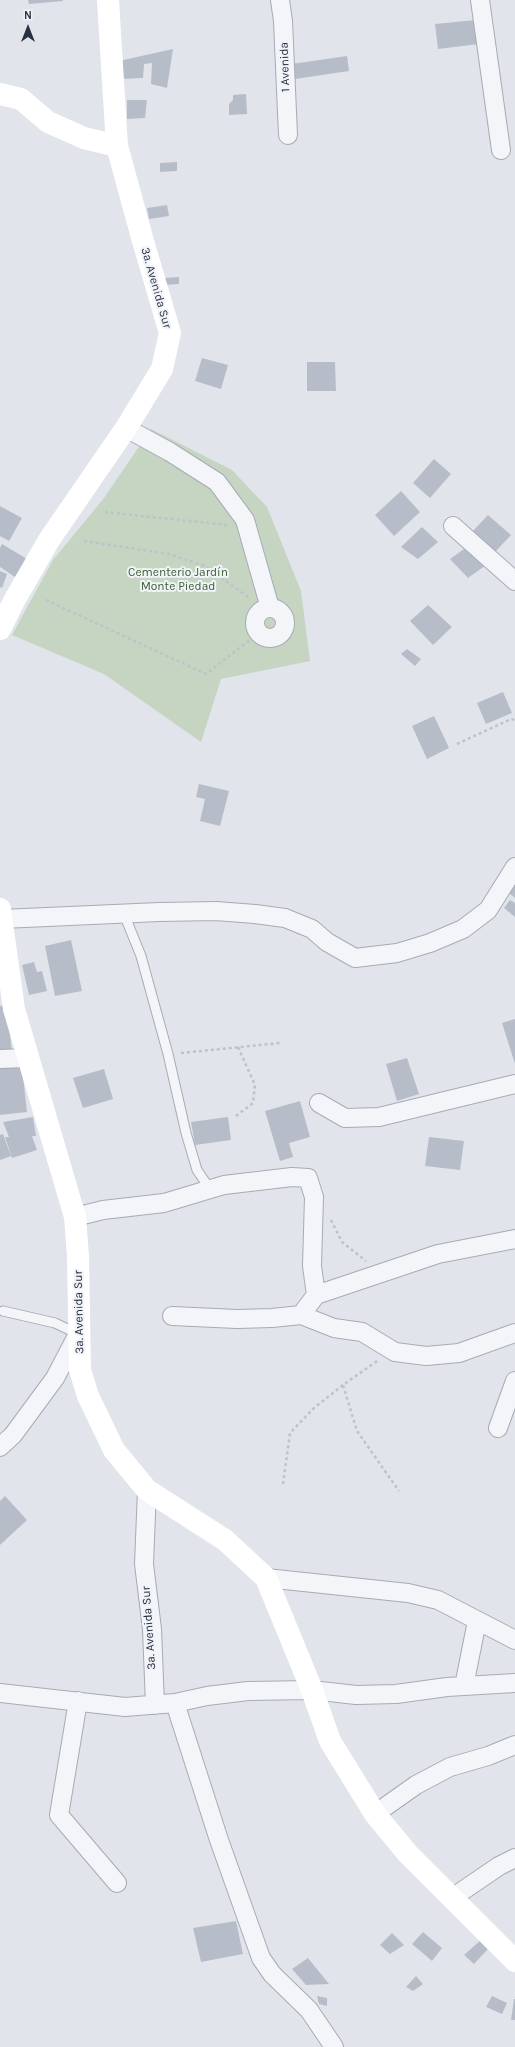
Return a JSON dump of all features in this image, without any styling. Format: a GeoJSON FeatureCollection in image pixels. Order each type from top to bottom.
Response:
{"type":"FeatureCollection","features":[{"type":"Feature","properties":{"kind":"street","name":"3a. Avenida Sur"},"geometry":{"type":"LineString","coordinates":[[0,629],[14,600],[49,540],[126,428],[162,370],[170,333],[142,241],[117,146],[108,0]]}},
{"type":"Feature","properties":{"kind":"street","name":"1 Avenida"},"geometry":{"type":"LineString","coordinates":[[280,0],[283,21],[288,135]]}},
{"type":"Feature","properties":{"kind":"street"},"geometry":{"type":"LineString","coordinates":[[480,0],[501,150]]}},
{"type":"Feature","properties":{"kind":"street"},"geometry":{"type":"LineString","coordinates":[[0,94],[21,99],[48,122],[84,138],[117,146]]}},
{"type":"Feature","properties":{"kind":"street"},"geometry":{"type":"LineString","coordinates":[[126,428],[170,452],[217,482],[245,520],[268,609]]}},
{"type":"Feature","properties":{"kind":"street"},"geometry":{"type":"LineString","coordinates":[[453,526],[515,581]]}},
{"type":"Feature","properties":{"kind":"street"},"geometry":{"type":"LineString","coordinates":[[268,609],[279,611],[285,619],[282,633],[273,638],[268,638],[259,633],[256,629],[256,620],[258,615],[268,609]]}},
{"type":"Feature","properties":{"kind":"street"},"geometry":{"type":"LineString","coordinates":[[1,914],[56,916],[216,911],[255,914],[285,918],[312,929],[327,942],[355,958],[397,953],[430,943],[463,929],[488,910],[515,867]]}},
{"type":"Feature","properties":{"kind":"street","name":"3a. Avenida Sur"},"geometry":{"type":"LineString","coordinates":[[1,914],[14,1009],[75,1217],[78,1256],[78,1334],[80,1370],[88,1396],[114,1450],[147,1490],[144,1564],[152,1629],[155,1705]]}},
{"type":"Feature","properties":{"kind":"street"},"geometry":{"type":"LineString","coordinates":[[0,1059],[28,1058]]}},
{"type":"Feature","properties":{"kind":"street"},"geometry":{"type":"LineString","coordinates":[[319,1103],[345,1118],[379,1116],[515,1084]]}},
{"type":"Feature","properties":{"kind":"street"},"geometry":{"type":"LineString","coordinates":[[75,1217],[103,1210],[164,1203],[224,1186],[292,1177],[308,1178],[314,1197],[312,1266],[316,1295]]}},
{"type":"Feature","properties":{"kind":"street"},"geometry":{"type":"LineString","coordinates":[[301,1315],[316,1295],[438,1254],[515,1239]]}},
{"type":"Feature","properties":{"kind":"street"},"geometry":{"type":"LineString","coordinates":[[172,1316],[237,1319],[301,1315],[334,1328],[362,1332],[396,1352],[426,1356],[459,1353],[515,1333]]}},
{"type":"Feature","properties":{"kind":"street"},"geometry":{"type":"LineString","coordinates":[[0,1447],[13,1435],[55,1378],[78,1334]]}},
{"type":"Feature","properties":{"kind":"street"},"geometry":{"type":"LineString","coordinates":[[498,1428],[515,1381]]}},
{"type":"Feature","properties":{"kind":"street"},"geometry":{"type":"LineString","coordinates":[[147,1490],[225,1540],[266,1578],[312,1690],[330,1741],[375,1814],[408,1854],[515,1961]]}},
{"type":"Feature","properties":{"kind":"street"},"geometry":{"type":"LineString","coordinates":[[266,1578],[408,1593],[438,1600],[515,1640]]}},
{"type":"Feature","properties":{"kind":"street"},"geometry":{"type":"LineString","coordinates":[[464,1686],[478,1621]]}},
{"type":"Feature","properties":{"kind":"street"},"geometry":{"type":"LineString","coordinates":[[0,1693],[125,1707],[175,1703],[207,1696],[248,1691],[312,1690],[356,1694],[396,1694],[464,1686],[515,1683]]}},
{"type":"Feature","properties":{"kind":"street"},"geometry":{"type":"LineString","coordinates":[[78,1701],[59,1815],[117,1883]]}},
{"type":"Feature","properties":{"kind":"street"},"geometry":{"type":"LineString","coordinates":[[175,1703],[218,1840],[261,1958],[272,1974],[309,2010],[334,2047]]}},
{"type":"Feature","properties":{"kind":"street"},"geometry":{"type":"LineString","coordinates":[[375,1814],[416,1785],[450,1767],[488,1756],[515,1745]]}},
{"type":"Feature","properties":{"kind":"street"},"geometry":{"type":"LineString","coordinates":[[452,1898],[499,1866],[515,1858]]}},
{"type":"Feature","properties":{"kind":"lane"},"geometry":{"type":"LineString","coordinates":[[124,914],[141,956],[168,1054],[186,1134],[197,1170],[210,1189]]}},
{"type":"Feature","properties":{"kind":"lane"},"geometry":{"type":"LineString","coordinates":[[3,1311],[55,1322],[78,1334]]}},
{"type":"Feature","properties":{"kind":"path"},"geometry":{"type":"LineString","coordinates":[[104,512],[247,527]]}},
{"type":"Feature","properties":{"kind":"path"},"geometry":{"type":"LineString","coordinates":[[84,541],[169,554],[206,566],[268,609]]}},
{"type":"Feature","properties":{"kind":"path"},"geometry":{"type":"LineString","coordinates":[[46,600],[206,674],[259,633]]}},
{"type":"Feature","properties":{"kind":"path"},"geometry":{"type":"LineString","coordinates":[[457,744],[511,719],[515,720]]}},
{"type":"Feature","properties":{"kind":"path"},"geometry":{"type":"LineString","coordinates":[[168,1054],[280,1043]]}},
{"type":"Feature","properties":{"kind":"path"},"geometry":{"type":"LineString","coordinates":[[236,1116],[253,1103],[255,1085],[238,1047]]}},
{"type":"Feature","properties":{"kind":"path"},"geometry":{"type":"LineString","coordinates":[[314,1211],[330,1217],[342,1242],[380,1274]]}},
{"type":"Feature","properties":{"kind":"path"},"geometry":{"type":"LineString","coordinates":[[283,1484],[290,1434],[314,1408],[343,1384],[374,1363],[396,1352]]}},
{"type":"Feature","properties":{"kind":"path"},"geometry":{"type":"LineString","coordinates":[[343,1384],[358,1431],[399,1491]]}},
{"type":"Feature","properties":{"kind":"green space","name":"Cementerio Jardín Monte Piedad"},"geometry":{"type":"Polygon","coordinates":[[[151,429],[232,470],[267,507],[301,591],[310,661],[221,679],[201,742],[104,674],[12,635],[53,560],[104,498],[151,429]]]}},
{"type":"Feature","properties":{"kind":"building"},"geometry":{"type":"Polygon","coordinates":[[[28,0],[63,0],[63,1],[29,4],[28,0]]]}},
{"type":"Feature","properties":{"kind":"building"},"geometry":{"type":"Polygon","coordinates":[[[476,20],[479,44],[438,49],[435,24],[476,20]]]}},
{"type":"Feature","properties":{"kind":"building"},"geometry":{"type":"Polygon","coordinates":[[[173,49],[167,88],[151,84],[152,63],[144,64],[143,78],[120,79],[119,61],[173,49]]]}},
{"type":"Feature","properties":{"kind":"building"},"geometry":{"type":"Polygon","coordinates":[[[347,56],[349,71],[295,79],[292,64],[347,56]]]}},
{"type":"Feature","properties":{"kind":"building"},"geometry":{"type":"Polygon","coordinates":[[[246,94],[247,114],[229,115],[229,104],[233,100],[233,95],[246,94]]]}},
{"type":"Feature","properties":{"kind":"building"},"geometry":{"type":"Polygon","coordinates":[[[127,100],[147,100],[145,118],[127,119],[127,100]]]}},
{"type":"Feature","properties":{"kind":"building"},"geometry":{"type":"Polygon","coordinates":[[[177,162],[177,171],[160,172],[160,163],[177,162]]]}},
{"type":"Feature","properties":{"kind":"building"},"geometry":{"type":"Polygon","coordinates":[[[167,205],[169,216],[149,219],[147,208],[167,205]]]}},
{"type":"Feature","properties":{"kind":"building"},"geometry":{"type":"Polygon","coordinates":[[[179,277],[179,284],[164,285],[163,278],[179,277]]]}},
{"type":"Feature","properties":{"kind":"building"},"geometry":{"type":"Polygon","coordinates":[[[202,358],[228,365],[221,389],[195,381],[202,358]]]}},
{"type":"Feature","properties":{"kind":"building"},"geometry":{"type":"Polygon","coordinates":[[[307,362],[335,362],[336,391],[307,391],[307,362]]]}},
{"type":"Feature","properties":{"kind":"building"},"geometry":{"type":"Polygon","coordinates":[[[434,459],[451,474],[430,498],[413,483],[434,459]]]}},
{"type":"Feature","properties":{"kind":"building"},"geometry":{"type":"Polygon","coordinates":[[[401,491],[420,512],[394,536],[375,515],[401,491]]]}},
{"type":"Feature","properties":{"kind":"building"},"geometry":{"type":"Polygon","coordinates":[[[0,506],[22,518],[9,541],[0,536],[0,506]]]}},
{"type":"Feature","properties":{"kind":"building"},"geometry":{"type":"Polygon","coordinates":[[[488,515],[511,535],[495,552],[472,532],[488,515]]]}},
{"type":"Feature","properties":{"kind":"building"},"geometry":{"type":"Polygon","coordinates":[[[422,527],[438,542],[418,559],[401,547],[422,527]]]}},
{"type":"Feature","properties":{"kind":"building"},"geometry":{"type":"Polygon","coordinates":[[[2,544],[27,559],[15,577],[0,567],[0,548],[2,544]]]}},
{"type":"Feature","properties":{"kind":"building"},"geometry":{"type":"Polygon","coordinates":[[[464,549],[486,565],[468,578],[450,559],[464,549]]]}},
{"type":"Feature","properties":{"kind":"building"},"geometry":{"type":"Polygon","coordinates":[[[0,571],[7,574],[2,588],[0,587],[0,571]]]}},
{"type":"Feature","properties":{"kind":"building"},"geometry":{"type":"Polygon","coordinates":[[[428,605],[452,627],[433,645],[410,621],[428,605]]]}},
{"type":"Feature","properties":{"kind":"building"},"geometry":{"type":"Polygon","coordinates":[[[407,649],[421,659],[415,666],[401,654],[407,649]]]}},
{"type":"Feature","properties":{"kind":"building"},"geometry":{"type":"Polygon","coordinates":[[[503,692],[512,713],[486,724],[477,703],[503,692]]]}},
{"type":"Feature","properties":{"kind":"building"},"geometry":{"type":"Polygon","coordinates":[[[434,716],[449,748],[427,759],[412,726],[434,716]]]}},
{"type":"Feature","properties":{"kind":"building"},"geometry":{"type":"Polygon","coordinates":[[[199,784],[229,791],[220,826],[200,821],[205,799],[196,797],[199,784]]]}},
{"type":"Feature","properties":{"kind":"building"},"geometry":{"type":"Polygon","coordinates":[[[515,885],[515,898],[509,893],[515,885]]]}},
{"type":"Feature","properties":{"kind":"building"},"geometry":{"type":"Polygon","coordinates":[[[510,900],[515,903],[515,917],[504,908],[510,900]]]}},
{"type":"Feature","properties":{"kind":"building"},"geometry":{"type":"Polygon","coordinates":[[[71,940],[82,991],[55,996],[45,946],[71,940]]]}},
{"type":"Feature","properties":{"kind":"building"},"geometry":{"type":"Polygon","coordinates":[[[34,962],[37,972],[42,971],[47,991],[29,995],[22,965],[34,962]]]}},
{"type":"Feature","properties":{"kind":"building"},"geometry":{"type":"Polygon","coordinates":[[[7,1005],[12,1053],[0,1054],[0,1006],[7,1005]]]}},
{"type":"Feature","properties":{"kind":"building"},"geometry":{"type":"Polygon","coordinates":[[[515,1019],[515,1064],[502,1023],[515,1019]]]}},
{"type":"Feature","properties":{"kind":"building"},"geometry":{"type":"Polygon","coordinates":[[[407,1058],[419,1094],[397,1101],[386,1064],[407,1058]]]}},
{"type":"Feature","properties":{"kind":"building"},"geometry":{"type":"Polygon","coordinates":[[[21,1059],[27,1112],[0,1115],[0,1061],[21,1059]]]}},
{"type":"Feature","properties":{"kind":"building"},"geometry":{"type":"Polygon","coordinates":[[[104,1069],[113,1099],[83,1108],[73,1078],[104,1069]]]}},
{"type":"Feature","properties":{"kind":"building"},"geometry":{"type":"Polygon","coordinates":[[[300,1101],[310,1137],[289,1143],[293,1157],[280,1161],[265,1111],[300,1101]]]}},
{"type":"Feature","properties":{"kind":"building"},"geometry":{"type":"Polygon","coordinates":[[[33,1117],[36,1136],[32,1136],[37,1150],[12,1158],[5,1137],[9,1137],[3,1122],[33,1117]]]}},
{"type":"Feature","properties":{"kind":"building"},"geometry":{"type":"Polygon","coordinates":[[[228,1117],[231,1140],[195,1145],[191,1122],[228,1117]]]}},
{"type":"Feature","properties":{"kind":"building"},"geometry":{"type":"Polygon","coordinates":[[[3,1134],[11,1156],[0,1160],[0,1135],[3,1134]]]}},
{"type":"Feature","properties":{"kind":"building"},"geometry":{"type":"Polygon","coordinates":[[[429,1137],[464,1141],[460,1170],[425,1166],[429,1137]]]}},
{"type":"Feature","properties":{"kind":"building"},"geometry":{"type":"Polygon","coordinates":[[[5,1496],[27,1520],[0,1545],[0,1501],[5,1496]]]}},
{"type":"Feature","properties":{"kind":"building"},"geometry":{"type":"Polygon","coordinates":[[[236,1921],[243,1954],[201,1962],[193,1928],[236,1921]]]}},
{"type":"Feature","properties":{"kind":"building"},"geometry":{"type":"Polygon","coordinates":[[[423,1932],[442,1948],[432,1961],[412,1944],[423,1932]]]}},
{"type":"Feature","properties":{"kind":"building"},"geometry":{"type":"Polygon","coordinates":[[[392,1933],[404,1945],[390,1954],[380,1945],[392,1933]]]}},
{"type":"Feature","properties":{"kind":"building"},"geometry":{"type":"Polygon","coordinates":[[[481,1940],[489,1948],[474,1964],[464,1955],[481,1940]]]}},
{"type":"Feature","properties":{"kind":"building"},"geometry":{"type":"Polygon","coordinates":[[[308,1958],[329,1984],[306,1985],[292,1969],[308,1958]]]}},
{"type":"Feature","properties":{"kind":"building"},"geometry":{"type":"Polygon","coordinates":[[[416,1976],[423,1984],[413,1991],[406,1987],[416,1976]]]}},
{"type":"Feature","properties":{"kind":"building"},"geometry":{"type":"Polygon","coordinates":[[[317,1996],[327,1998],[327,2006],[319,2004],[317,1996]]]}},
{"type":"Feature","properties":{"kind":"building"},"geometry":{"type":"Polygon","coordinates":[[[492,1996],[507,2003],[502,2014],[486,2007],[492,1996]]]}},
{"type":"Feature","properties":{"kind":"building"},"geometry":{"type":"Polygon","coordinates":[[[514,1999],[515,2020],[511,2020],[514,1999]]]}}]}
